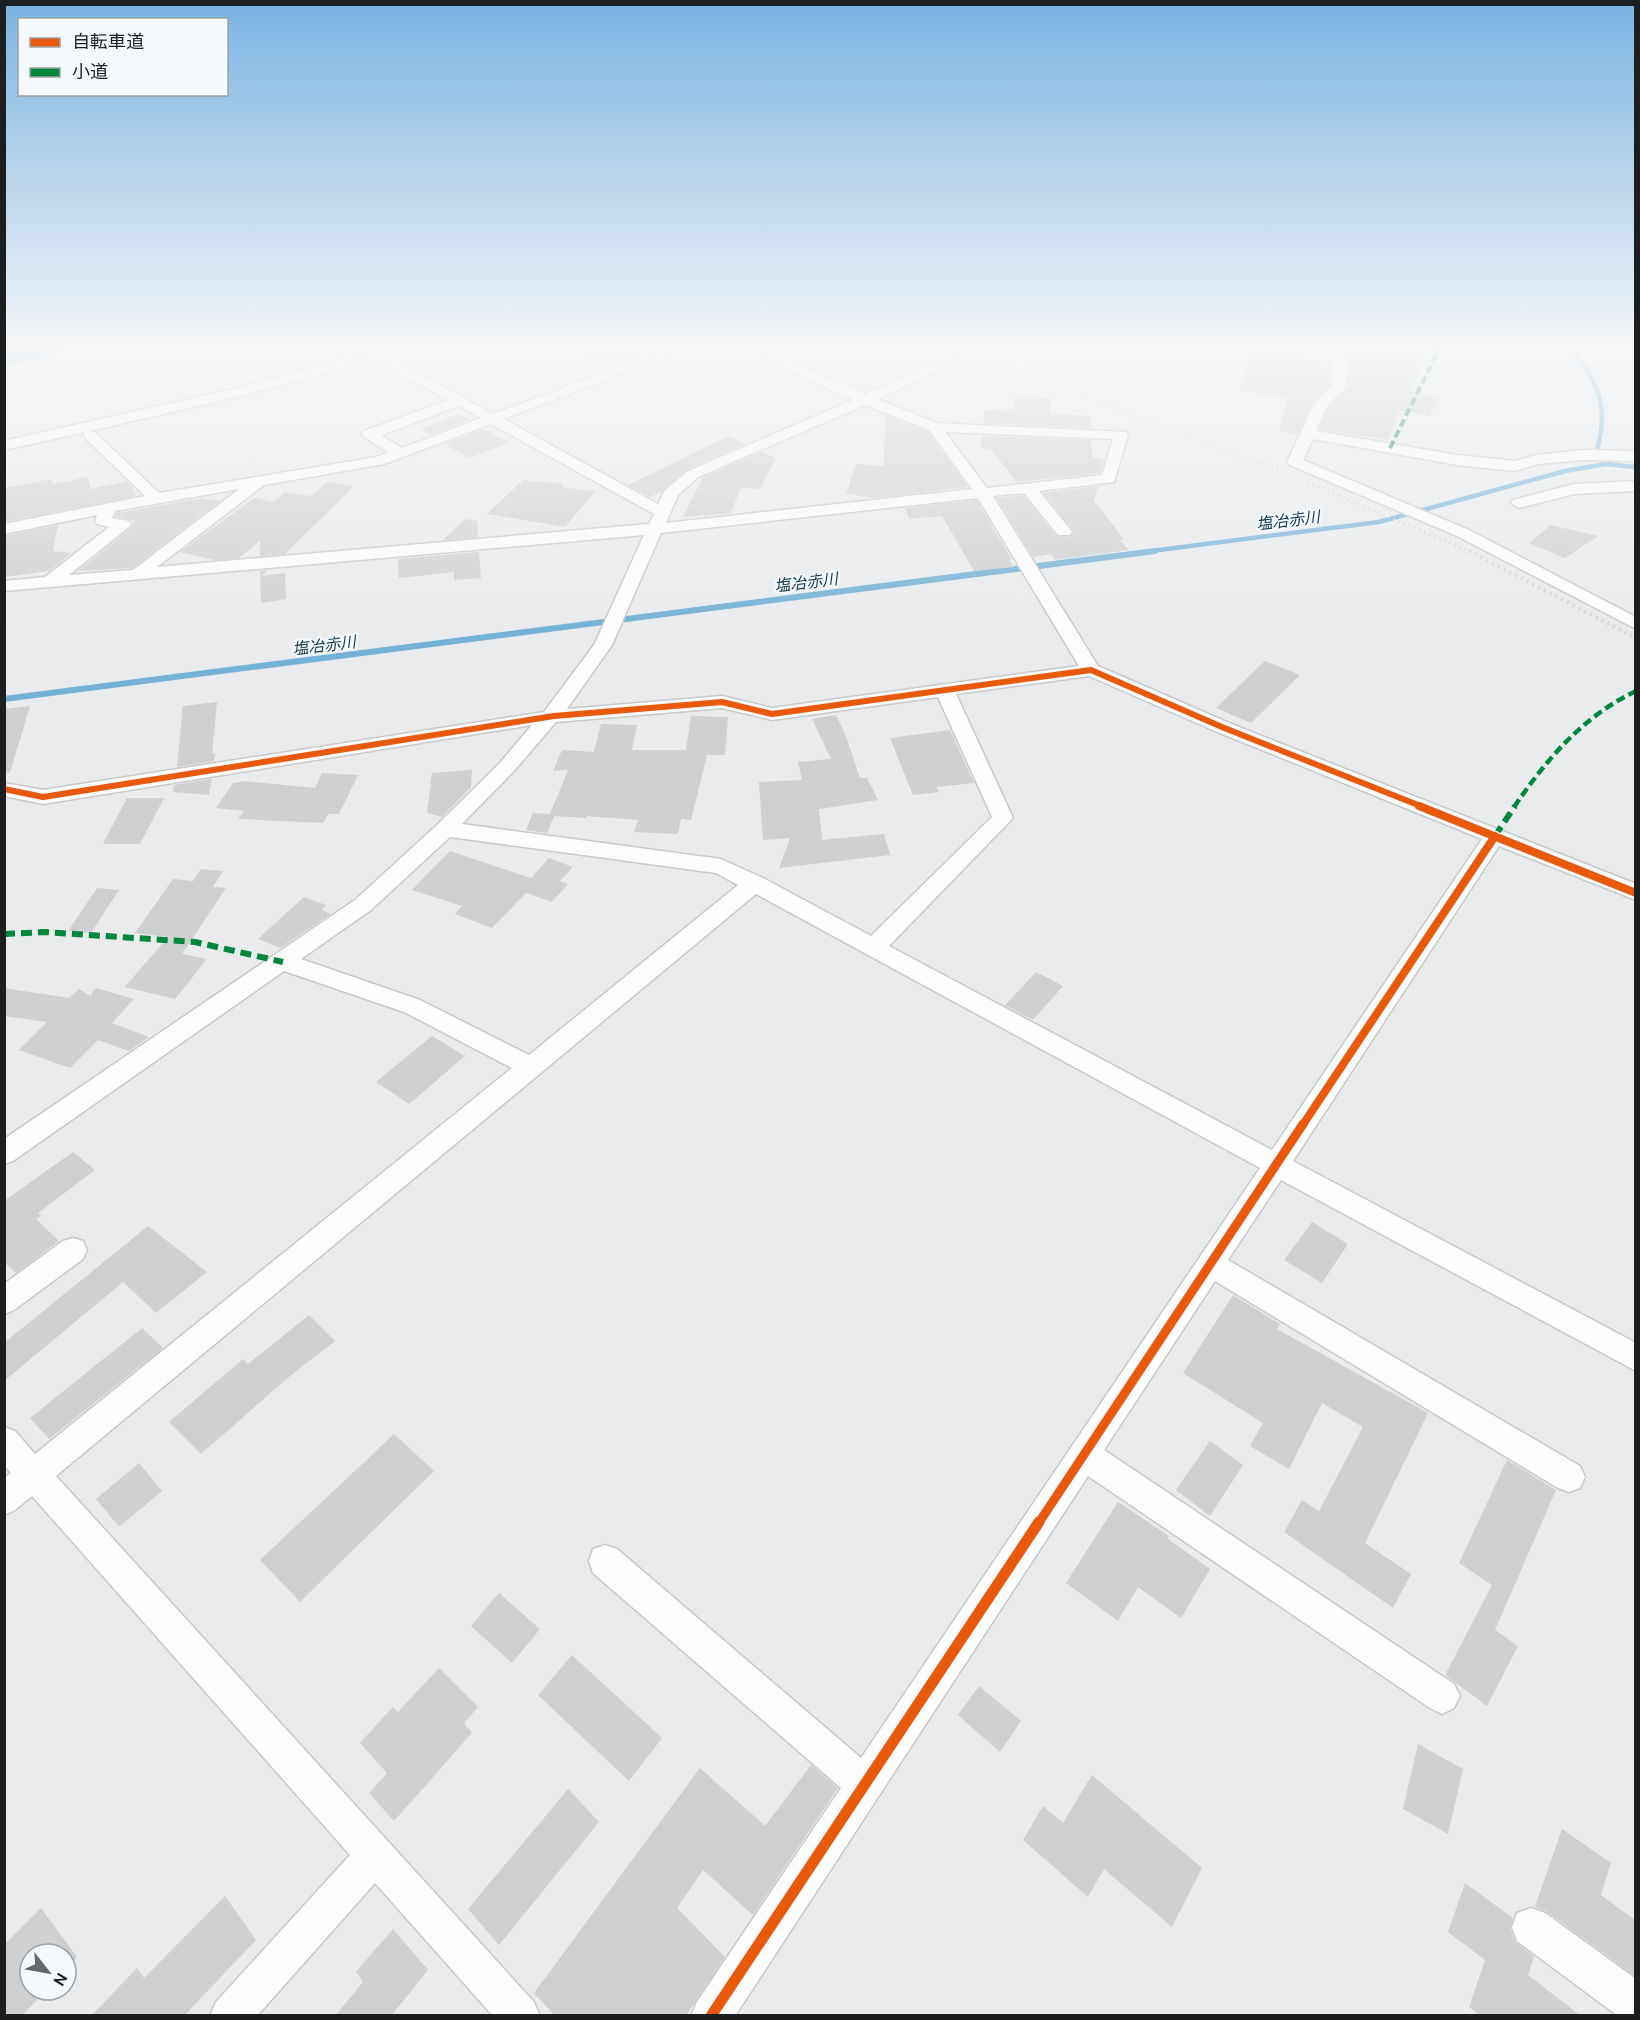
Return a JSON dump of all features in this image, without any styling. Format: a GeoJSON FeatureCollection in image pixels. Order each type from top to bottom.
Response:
{"type":"FeatureCollection","features":[{"type":"Feature","properties":{"kind":"street"},"geometry":{"type":"LineString","coordinates":[[4,447],[29,441]]}},
{"type":"Feature","properties":{"kind":"street"},"geometry":{"type":"LineString","coordinates":[[97,441],[156,498]]}},
{"type":"Feature","properties":{"kind":"street"},"geometry":{"type":"LineString","coordinates":[[381,441],[400,453]]}},
{"type":"Feature","properties":{"kind":"street"},"geometry":{"type":"LineString","coordinates":[[4,529],[156,498],[379,461],[432,441]]}},
{"type":"Feature","properties":{"kind":"street"},"geometry":{"type":"LineString","coordinates":[[533,441],[662,512]]}},
{"type":"Feature","properties":{"kind":"street"},"geometry":{"type":"LineString","coordinates":[[4,1153],[363,905],[445,829],[554,716],[603,645],[671,493],[693,474],[767,441]]}},
{"type":"Feature","properties":{"kind":"street"},"geometry":{"type":"LineString","coordinates":[[944,441],[984,495],[1091,670]]}},
{"type":"Feature","properties":{"kind":"street"},"geometry":{"type":"LineString","coordinates":[[4,586],[653,529],[984,495],[1109,479],[1119,441]]}},
{"type":"Feature","properties":{"kind":"street"},"geometry":{"type":"LineString","coordinates":[[1305,441],[1295,462],[1463,533],[1635,624]]}},
{"type":"Feature","properties":{"kind":"street"},"geometry":{"type":"LineString","coordinates":[[1350,441],[1457,460],[1515,466],[1536,460],[1584,455],[1635,456]]}},
{"type":"Feature","properties":{"kind":"street"},"geometry":{"type":"LineString","coordinates":[[138,574],[260,481]]}},
{"type":"Feature","properties":{"kind":"street"},"geometry":{"type":"LineString","coordinates":[[1519,503],[1574,489],[1635,486]]}},
{"type":"Feature","properties":{"kind":"street"},"geometry":{"type":"LineString","coordinates":[[1029,489],[1064,532]]}},
{"type":"Feature","properties":{"kind":"street"},"geometry":{"type":"LineString","coordinates":[[50,582],[123,524],[103,520],[108,508]]}},
{"type":"Feature","properties":{"kind":"street"},"geometry":{"type":"LineString","coordinates":[[4,789],[43,797],[554,716],[723,702],[772,714],[1091,670],[1221,727],[1635,893]]}},
{"type":"Feature","properties":{"kind":"street"},"geometry":{"type":"LineString","coordinates":[[874,947],[1004,818],[945,691]]}},
{"type":"Feature","properties":{"kind":"street"},"geometry":{"type":"LineString","coordinates":[[445,829],[721,866],[1279,1164],[1635,1358]]}},
{"type":"Feature","properties":{"kind":"street"},"geometry":{"type":"LineString","coordinates":[[711,2016],[1495,836]]}},
{"type":"Feature","properties":{"kind":"street"},"geometry":{"type":"LineString","coordinates":[[4,1499],[755,883]]}},
{"type":"Feature","properties":{"kind":"street"},"geometry":{"type":"LineString","coordinates":[[283,962],[412,1006],[531,1067]]}},
{"type":"Feature","properties":{"kind":"street"},"geometry":{"type":"LineString","coordinates":[[4,1301],[73,1250]]}},
{"type":"Feature","properties":{"kind":"street"},"geometry":{"type":"LineString","coordinates":[[1212,1265],[1569,1477]]}},
{"type":"Feature","properties":{"kind":"street"},"geometry":{"type":"LineString","coordinates":[[4,1442],[520,2016]]}},
{"type":"Feature","properties":{"kind":"street"},"geometry":{"type":"LineString","coordinates":[[1084,1455],[1443,1696]]}},
{"type":"Feature","properties":{"kind":"street"},"geometry":{"type":"LineString","coordinates":[[604,1561],[865,1785]]}},
{"type":"Feature","properties":{"kind":"street"},"geometry":{"type":"LineString","coordinates":[[230,2016],[375,1856]]}},
{"type":"Feature","properties":{"kind":"street"},"geometry":{"type":"LineString","coordinates":[[1531,1927],[1635,2004]]}},
{"type":"Feature","properties":{"kind":"building"},"geometry":{"type":"Polygon","coordinates":[[[452,441],[509,443],[469,458],[445,444],[452,441]]]}},
{"type":"Feature","properties":{"kind":"building"},"geometry":{"type":"Polygon","coordinates":[[[718,441],[740,441],[745,444],[687,469],[661,492],[650,497],[628,485],[718,441]]]}},
{"type":"Feature","properties":{"kind":"building"},"geometry":{"type":"Polygon","coordinates":[[[884,441],[935,441],[968,487],[874,498],[846,494],[856,464],[884,466],[884,441]]]}},
{"type":"Feature","properties":{"kind":"building"},"geometry":{"type":"Polygon","coordinates":[[[981,441],[1091,441],[1093,458],[1104,459],[1100,473],[1016,482],[991,449],[980,448],[981,441]]]}},
{"type":"Feature","properties":{"kind":"building"},"geometry":{"type":"Polygon","coordinates":[[[762,452],[776,458],[760,489],[741,487],[731,513],[683,517],[703,477],[762,452]]]}},
{"type":"Feature","properties":{"kind":"building"},"geometry":{"type":"Polygon","coordinates":[[[88,477],[91,489],[127,481],[136,496],[4,522],[4,488],[52,479],[53,484],[88,477]]]}},
{"type":"Feature","properties":{"kind":"building"},"geometry":{"type":"Polygon","coordinates":[[[523,480],[564,484],[561,487],[595,491],[565,527],[487,514],[523,480]]]}},
{"type":"Feature","properties":{"kind":"building"},"geometry":{"type":"Polygon","coordinates":[[[327,482],[354,486],[285,554],[260,556],[260,541],[239,558],[215,560],[180,552],[254,498],[274,502],[285,492],[311,496],[327,482]]]}},
{"type":"Feature","properties":{"kind":"building"},"geometry":{"type":"Polygon","coordinates":[[[1098,486],[1094,501],[1124,539],[1120,540],[1129,550],[1055,560],[1051,554],[1033,557],[997,498],[1023,495],[1056,536],[1070,537],[1074,531],[1043,493],[1098,486]]]}},
{"type":"Feature","properties":{"kind":"building"},"geometry":{"type":"Polygon","coordinates":[[[202,498],[220,501],[132,568],[78,571],[130,529],[135,521],[115,516],[117,513],[202,498]]]}},
{"type":"Feature","properties":{"kind":"building"},"geometry":{"type":"Polygon","coordinates":[[[977,500],[1014,567],[974,571],[942,516],[909,519],[905,508],[977,500]]]}},
{"type":"Feature","properties":{"kind":"building"},"geometry":{"type":"Polygon","coordinates":[[[465,519],[477,521],[478,537],[443,540],[465,519]]]}},
{"type":"Feature","properties":{"kind":"building"},"geometry":{"type":"Polygon","coordinates":[[[58,525],[53,551],[71,553],[49,571],[4,577],[4,536],[58,525]]]}},
{"type":"Feature","properties":{"kind":"building"},"geometry":{"type":"Polygon","coordinates":[[[1551,525],[1598,536],[1565,558],[1529,543],[1551,525]]]}},
{"type":"Feature","properties":{"kind":"building"},"geometry":{"type":"Polygon","coordinates":[[[479,552],[481,578],[454,580],[454,572],[399,578],[398,559],[479,552]]]}},
{"type":"Feature","properties":{"kind":"building"},"geometry":{"type":"Polygon","coordinates":[[[268,570],[262,576],[285,573],[286,599],[261,603],[260,571],[268,570]]]}},
{"type":"Feature","properties":{"kind":"building"},"geometry":{"type":"Polygon","coordinates":[[[1265,661],[1300,675],[1251,723],[1216,708],[1265,661]]]}},
{"type":"Feature","properties":{"kind":"building"},"geometry":{"type":"Polygon","coordinates":[[[217,702],[212,754],[215,753],[214,761],[177,767],[183,706],[217,702]]]}},
{"type":"Feature","properties":{"kind":"building"},"geometry":{"type":"Polygon","coordinates":[[[30,706],[10,773],[4,772],[4,709],[30,706]]]}},
{"type":"Feature","properties":{"kind":"building"},"geometry":{"type":"Polygon","coordinates":[[[836,715],[860,778],[867,778],[878,800],[819,809],[822,840],[884,834],[890,855],[779,868],[790,838],[763,840],[759,782],[802,780],[798,762],[831,759],[812,719],[836,715]]]}},
{"type":"Feature","properties":{"kind":"building"},"geometry":{"type":"Polygon","coordinates":[[[691,716],[728,717],[725,755],[707,755],[691,820],[681,819],[678,834],[634,832],[638,820],[587,816],[586,818],[554,816],[547,833],[526,830],[533,813],[550,814],[568,770],[553,771],[562,750],[594,752],[601,724],[637,725],[632,750],[686,750],[691,716]]]}},
{"type":"Feature","properties":{"kind":"building"},"geometry":{"type":"Polygon","coordinates":[[[950,730],[974,783],[936,787],[939,792],[913,795],[890,738],[950,730]]]}},
{"type":"Feature","properties":{"kind":"building"},"geometry":{"type":"Polygon","coordinates":[[[472,770],[471,787],[442,817],[427,813],[432,773],[472,770]]]}},
{"type":"Feature","properties":{"kind":"building"},"geometry":{"type":"Polygon","coordinates":[[[322,773],[358,775],[339,814],[328,814],[323,823],[238,819],[244,811],[216,808],[233,783],[245,781],[315,788],[322,773]]]}},
{"type":"Feature","properties":{"kind":"building"},"geometry":{"type":"Polygon","coordinates":[[[212,779],[209,795],[173,792],[174,785],[212,779]]]}},
{"type":"Feature","properties":{"kind":"building"},"geometry":{"type":"Polygon","coordinates":[[[127,798],[164,798],[140,844],[103,844],[127,798]]]}},
{"type":"Feature","properties":{"kind":"building"},"geometry":{"type":"Polygon","coordinates":[[[450,851],[531,878],[549,858],[573,867],[560,881],[568,884],[552,902],[526,893],[492,928],[455,914],[462,906],[412,890],[450,851]]]}},
{"type":"Feature","properties":{"kind":"building"},"geometry":{"type":"Polygon","coordinates":[[[201,869],[223,871],[213,887],[226,888],[182,954],[207,959],[175,999],[125,987],[168,937],[135,933],[173,879],[193,881],[201,869]]]}},
{"type":"Feature","properties":{"kind":"building"},"geometry":{"type":"Polygon","coordinates":[[[97,888],[119,890],[91,933],[68,931],[97,888]]]}},
{"type":"Feature","properties":{"kind":"building"},"geometry":{"type":"Polygon","coordinates":[[[304,897],[326,905],[322,910],[331,914],[280,948],[258,939],[304,897]]]}},
{"type":"Feature","properties":{"kind":"building"},"geometry":{"type":"Polygon","coordinates":[[[1036,972],[1063,986],[1033,1020],[1005,1005],[1036,972]]]}},
{"type":"Feature","properties":{"kind":"building"},"geometry":{"type":"Polygon","coordinates":[[[4,988],[69,998],[79,989],[90,996],[96,988],[134,999],[112,1023],[149,1037],[129,1051],[98,1040],[70,1068],[19,1050],[47,1022],[4,1016],[4,988]]]}},
{"type":"Feature","properties":{"kind":"building"},"geometry":{"type":"Polygon","coordinates":[[[432,1036],[465,1056],[409,1104],[376,1082],[432,1036]]]}},
{"type":"Feature","properties":{"kind":"building"},"geometry":{"type":"Polygon","coordinates":[[[73,1152],[95,1170],[38,1213],[41,1216],[36,1219],[59,1241],[16,1273],[4,1262],[4,1201],[73,1152]]]}},
{"type":"Feature","properties":{"kind":"building"},"geometry":{"type":"Polygon","coordinates":[[[1312,1222],[1348,1244],[1322,1283],[1284,1260],[1312,1222]]]}},
{"type":"Feature","properties":{"kind":"building"},"geometry":{"type":"Polygon","coordinates":[[[148,1226],[207,1272],[156,1313],[123,1282],[4,1381],[4,1343],[148,1226]]]}},
{"type":"Feature","properties":{"kind":"building"},"geometry":{"type":"Polygon","coordinates":[[[1233,1295],[1280,1324],[1277,1329],[1428,1413],[1365,1543],[1411,1574],[1393,1608],[1284,1532],[1302,1500],[1319,1511],[1363,1427],[1322,1403],[1289,1469],[1250,1446],[1263,1423],[1183,1373],[1233,1295]]]}},
{"type":"Feature","properties":{"kind":"building"},"geometry":{"type":"Polygon","coordinates":[[[309,1315],[335,1341],[290,1376],[201,1454],[169,1422],[243,1359],[248,1364],[309,1315]]]}},
{"type":"Feature","properties":{"kind":"building"},"geometry":{"type":"Polygon","coordinates":[[[142,1328],[163,1348],[49,1439],[30,1418],[142,1328]]]}},
{"type":"Feature","properties":{"kind":"building"},"geometry":{"type":"Polygon","coordinates":[[[394,1434],[434,1471],[300,1602],[260,1560],[394,1434]]]}},
{"type":"Feature","properties":{"kind":"building"},"geometry":{"type":"Polygon","coordinates":[[[1210,1441],[1243,1465],[1210,1516],[1176,1490],[1210,1441]]]}},
{"type":"Feature","properties":{"kind":"building"},"geometry":{"type":"Polygon","coordinates":[[[1507,1460],[1556,1490],[1495,1630],[1518,1646],[1487,1706],[1445,1675],[1492,1585],[1459,1563],[1507,1460]]]}},
{"type":"Feature","properties":{"kind":"building"},"geometry":{"type":"Polygon","coordinates":[[[139,1463],[162,1491],[119,1527],[96,1499],[139,1463]]]}},
{"type":"Feature","properties":{"kind":"building"},"geometry":{"type":"Polygon","coordinates":[[[1118,1502],[1169,1536],[1167,1538],[1210,1569],[1181,1618],[1138,1587],[1118,1621],[1066,1583],[1118,1502]]]}},
{"type":"Feature","properties":{"kind":"building"},"geometry":{"type":"Polygon","coordinates":[[[499,1593],[540,1629],[512,1663],[471,1626],[499,1593]]]}},
{"type":"Feature","properties":{"kind":"building"},"geometry":{"type":"Polygon","coordinates":[[[572,1655],[662,1738],[629,1781],[538,1695],[572,1655]]]}},
{"type":"Feature","properties":{"kind":"building"},"geometry":{"type":"Polygon","coordinates":[[[439,1668],[478,1707],[464,1723],[472,1733],[394,1821],[369,1793],[387,1773],[360,1743],[393,1707],[398,1712],[439,1668]]]}},
{"type":"Feature","properties":{"kind":"building"},"geometry":{"type":"Polygon","coordinates":[[[979,1686],[1021,1721],[1000,1752],[958,1715],[979,1686]]]}},
{"type":"Feature","properties":{"kind":"building"},"geometry":{"type":"Polygon","coordinates":[[[1418,1744],[1463,1769],[1448,1834],[1403,1809],[1418,1744]]]}},
{"type":"Feature","properties":{"kind":"building"},"geometry":{"type":"Polygon","coordinates":[[[811,1765],[838,1788],[753,1915],[703,1870],[677,1908],[725,1957],[686,2016],[555,2016],[534,1993],[700,1768],[765,1826],[811,1765]]]}},
{"type":"Feature","properties":{"kind":"building"},"geometry":{"type":"Polygon","coordinates":[[[1092,1775],[1202,1868],[1172,1927],[1104,1869],[1088,1897],[1023,1840],[1043,1806],[1063,1823],[1092,1775]]]}},
{"type":"Feature","properties":{"kind":"building"},"geometry":{"type":"Polygon","coordinates":[[[568,1789],[599,1822],[499,1945],[468,1909],[568,1789]]]}},
{"type":"Feature","properties":{"kind":"building"},"geometry":{"type":"Polygon","coordinates":[[[1562,1829],[1611,1863],[1601,1895],[1635,1920],[1635,1976],[1546,1911],[1535,1907],[1562,1829]]]}},
{"type":"Feature","properties":{"kind":"building"},"geometry":{"type":"Polygon","coordinates":[[[1465,1883],[1513,1918],[1510,1928],[1515,1942],[1534,1956],[1528,1975],[1581,2016],[1480,2016],[1469,2007],[1485,1960],[1448,1932],[1465,1883]]]}},
{"type":"Feature","properties":{"kind":"building"},"geometry":{"type":"Polygon","coordinates":[[[225,1896],[256,1940],[184,2016],[91,2016],[137,1968],[144,1978],[225,1896]]]}},
{"type":"Feature","properties":{"kind":"building"},"geometry":{"type":"Polygon","coordinates":[[[41,1908],[66,1942],[18,1942],[18,2002],[35,2002],[22,2016],[4,2016],[4,1945],[41,1908]]]}},
{"type":"Feature","properties":{"kind":"building"},"geometry":{"type":"Polygon","coordinates":[[[393,1929],[428,1970],[391,2016],[335,2016],[363,1982],[356,1972],[393,1929]]]}},
{"type":"Feature","properties":{"kind":"waterway","name":"塩冶赤川"},"geometry":{"type":"LineString","coordinates":[[1599,441],[1597,449],[1602,458]]}},
{"type":"Feature","properties":{"kind":"waterway","name":"塩冶赤川"},"geometry":{"type":"LineString","coordinates":[[1143,552],[1379,522],[1565,471],[1606,464],[1636,467]]}},
{"type":"Feature","properties":{"kind":"waterway","name":"塩冶赤川"},"geometry":{"type":"LineString","coordinates":[[4,699],[1155,551]]}},
{"type":"Feature","properties":{"kind":"railway"},"geometry":{"type":"LineString","coordinates":[[1201,441],[1295,477],[1472,552]]}},
{"type":"Feature","properties":{"kind":"railway"},"geometry":{"type":"LineString","coordinates":[[1469,551],[1636,638]]}},
{"type":"Feature","properties":{"kind":"marked path"},"geometry":{"type":"LineString","coordinates":[[1390,448],[1393,441]]}},
{"type":"Feature","properties":{"kind":"marked path"},"geometry":{"type":"LineString","coordinates":[[1495,836],[1523,794],[1555,752],[1573,733],[1592,716],[1636,691]]}},
{"type":"Feature","properties":{"kind":"marked path"},"geometry":{"type":"LineString","coordinates":[[4,934],[45,932],[195,942],[283,962]]}},
{"type":"Feature","properties":{"kind":"cycle path"},"geometry":{"type":"LineString","coordinates":[[4,789],[43,797],[554,716],[722,702],[772,714],[1091,670],[1222,727],[1636,893]]}},
{"type":"Feature","properties":{"kind":"cycle path"},"geometry":{"type":"LineString","coordinates":[[711,2016],[1495,836]]}}]}
